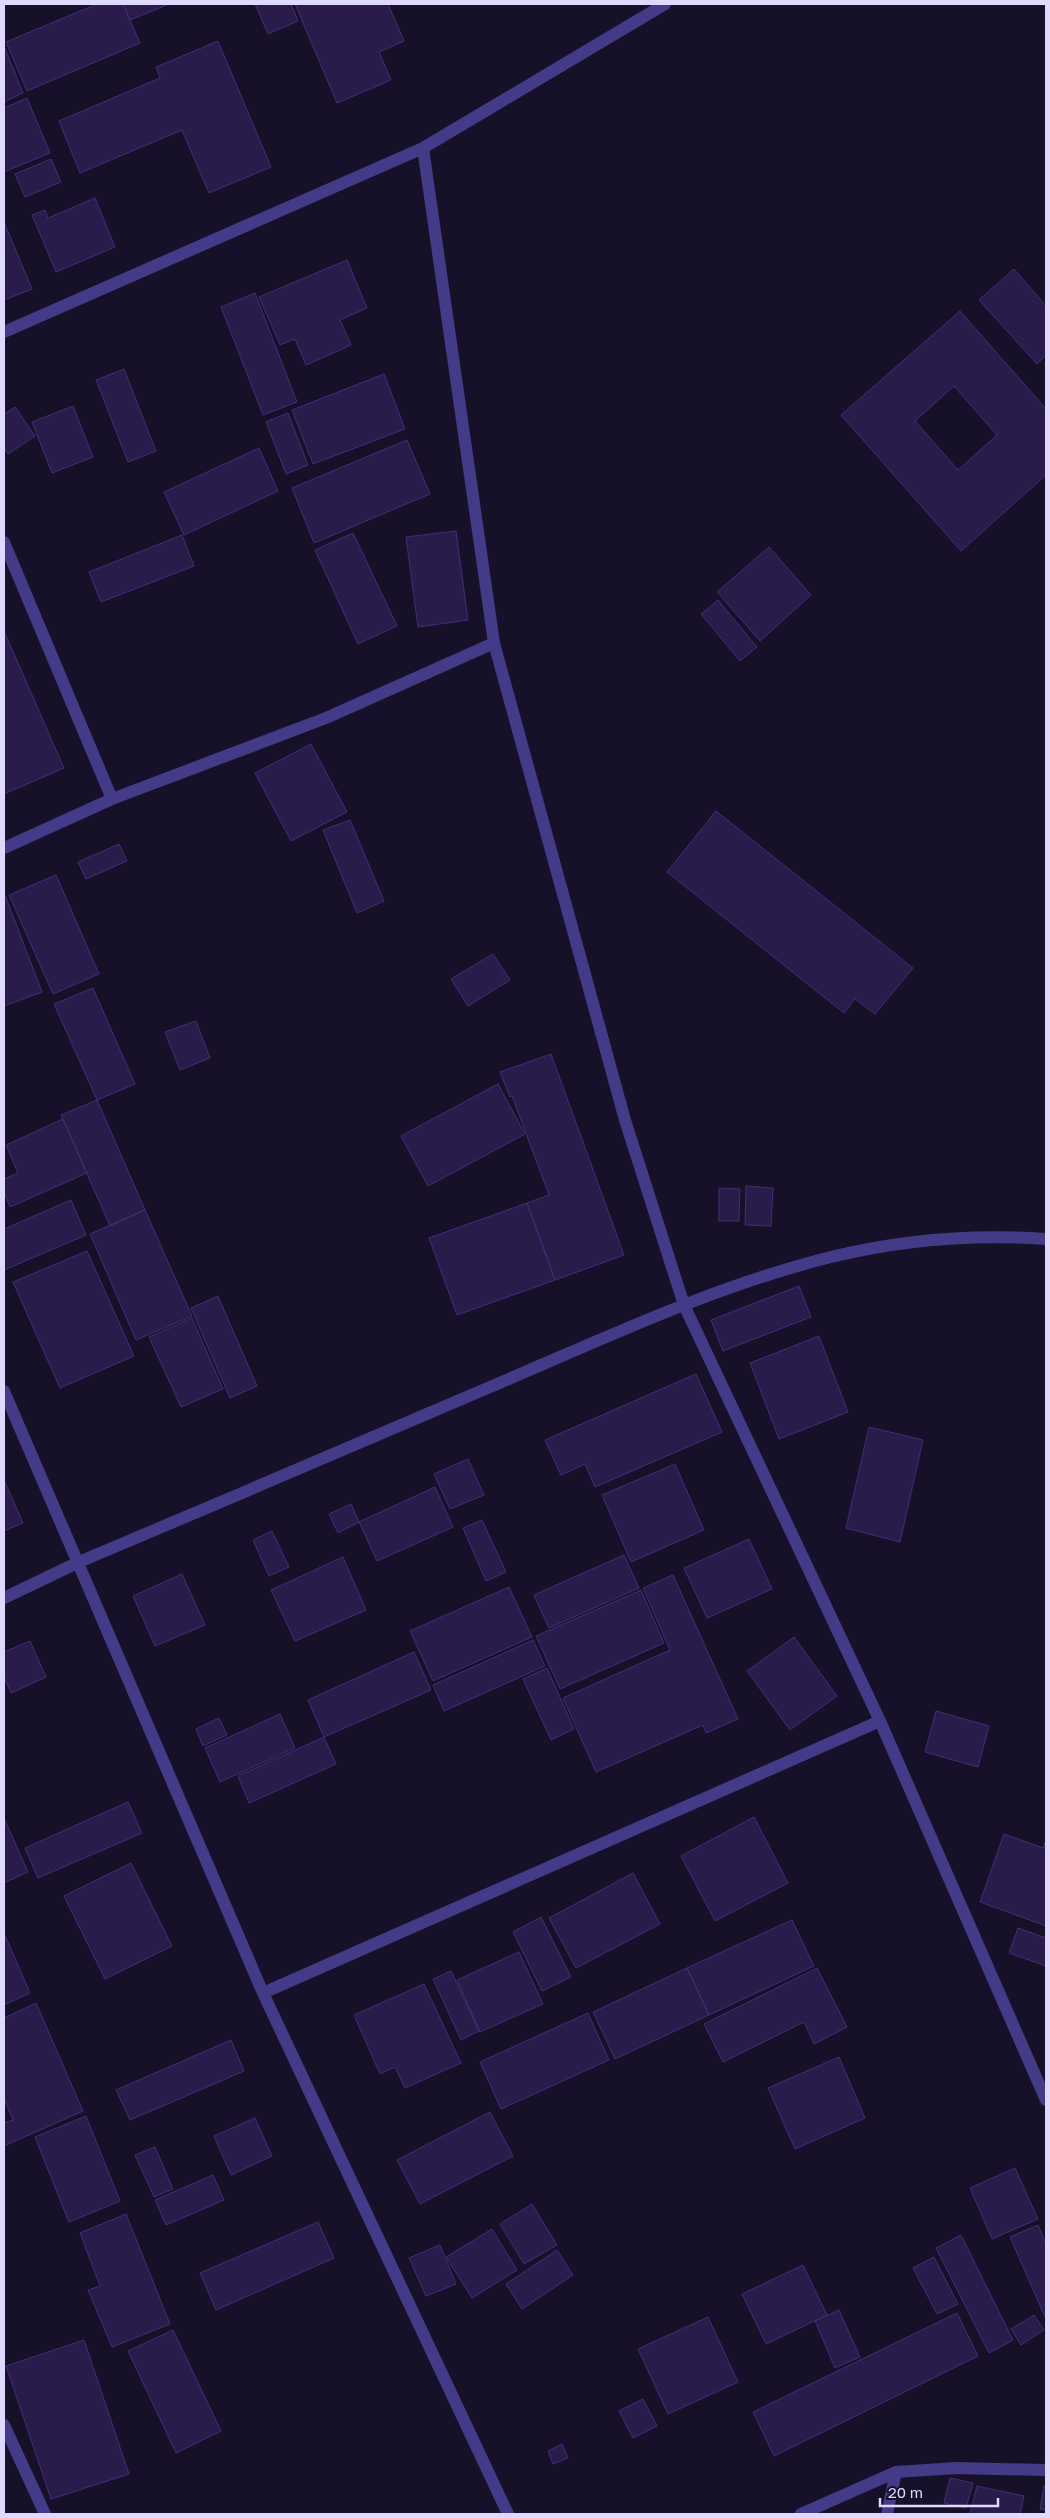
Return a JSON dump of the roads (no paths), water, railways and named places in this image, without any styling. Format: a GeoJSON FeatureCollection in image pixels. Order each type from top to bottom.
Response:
{"type":"FeatureCollection","features":[{"type":"Feature","properties":{"kind":"street"},"geometry":{"type":"LineString","coordinates":[[4,332],[424,148],[665,4]]}},
{"type":"Feature","properties":{"kind":"street"},"geometry":{"type":"LineString","coordinates":[[424,148],[494,644],[625,1120],[684,1305],[880,1721],[1046,2100]]}},
{"type":"Feature","properties":{"kind":"street"},"geometry":{"type":"LineString","coordinates":[[4,542],[112,799]]}},
{"type":"Feature","properties":{"kind":"street"},"geometry":{"type":"LineString","coordinates":[[4,848],[112,799],[326,718],[494,644]]}},
{"type":"Feature","properties":{"kind":"street"},"geometry":{"type":"LineString","coordinates":[[4,1598],[79,1562],[684,1305],[831,1257],[883,1247],[952,1239],[1016,1237],[1046,1239]]}},
{"type":"Feature","properties":{"kind":"street"},"geometry":{"type":"LineString","coordinates":[[4,1391],[263,1993],[508,2514]]}},
{"type":"Feature","properties":{"kind":"street"},"geometry":{"type":"LineString","coordinates":[[263,1993],[880,1721]]}},
{"type":"Feature","properties":{"kind":"street"},"geometry":{"type":"LineString","coordinates":[[4,2425],[45,2514]]}},
{"type":"Feature","properties":{"kind":"street"},"geometry":{"type":"LineString","coordinates":[[800,2514],[896,2472],[956,2468],[1046,2470]]}},
{"type":"Feature","properties":{"kind":"street"},"geometry":{"type":"LineString","coordinates":[[887,2514],[896,2472]]}}]}
